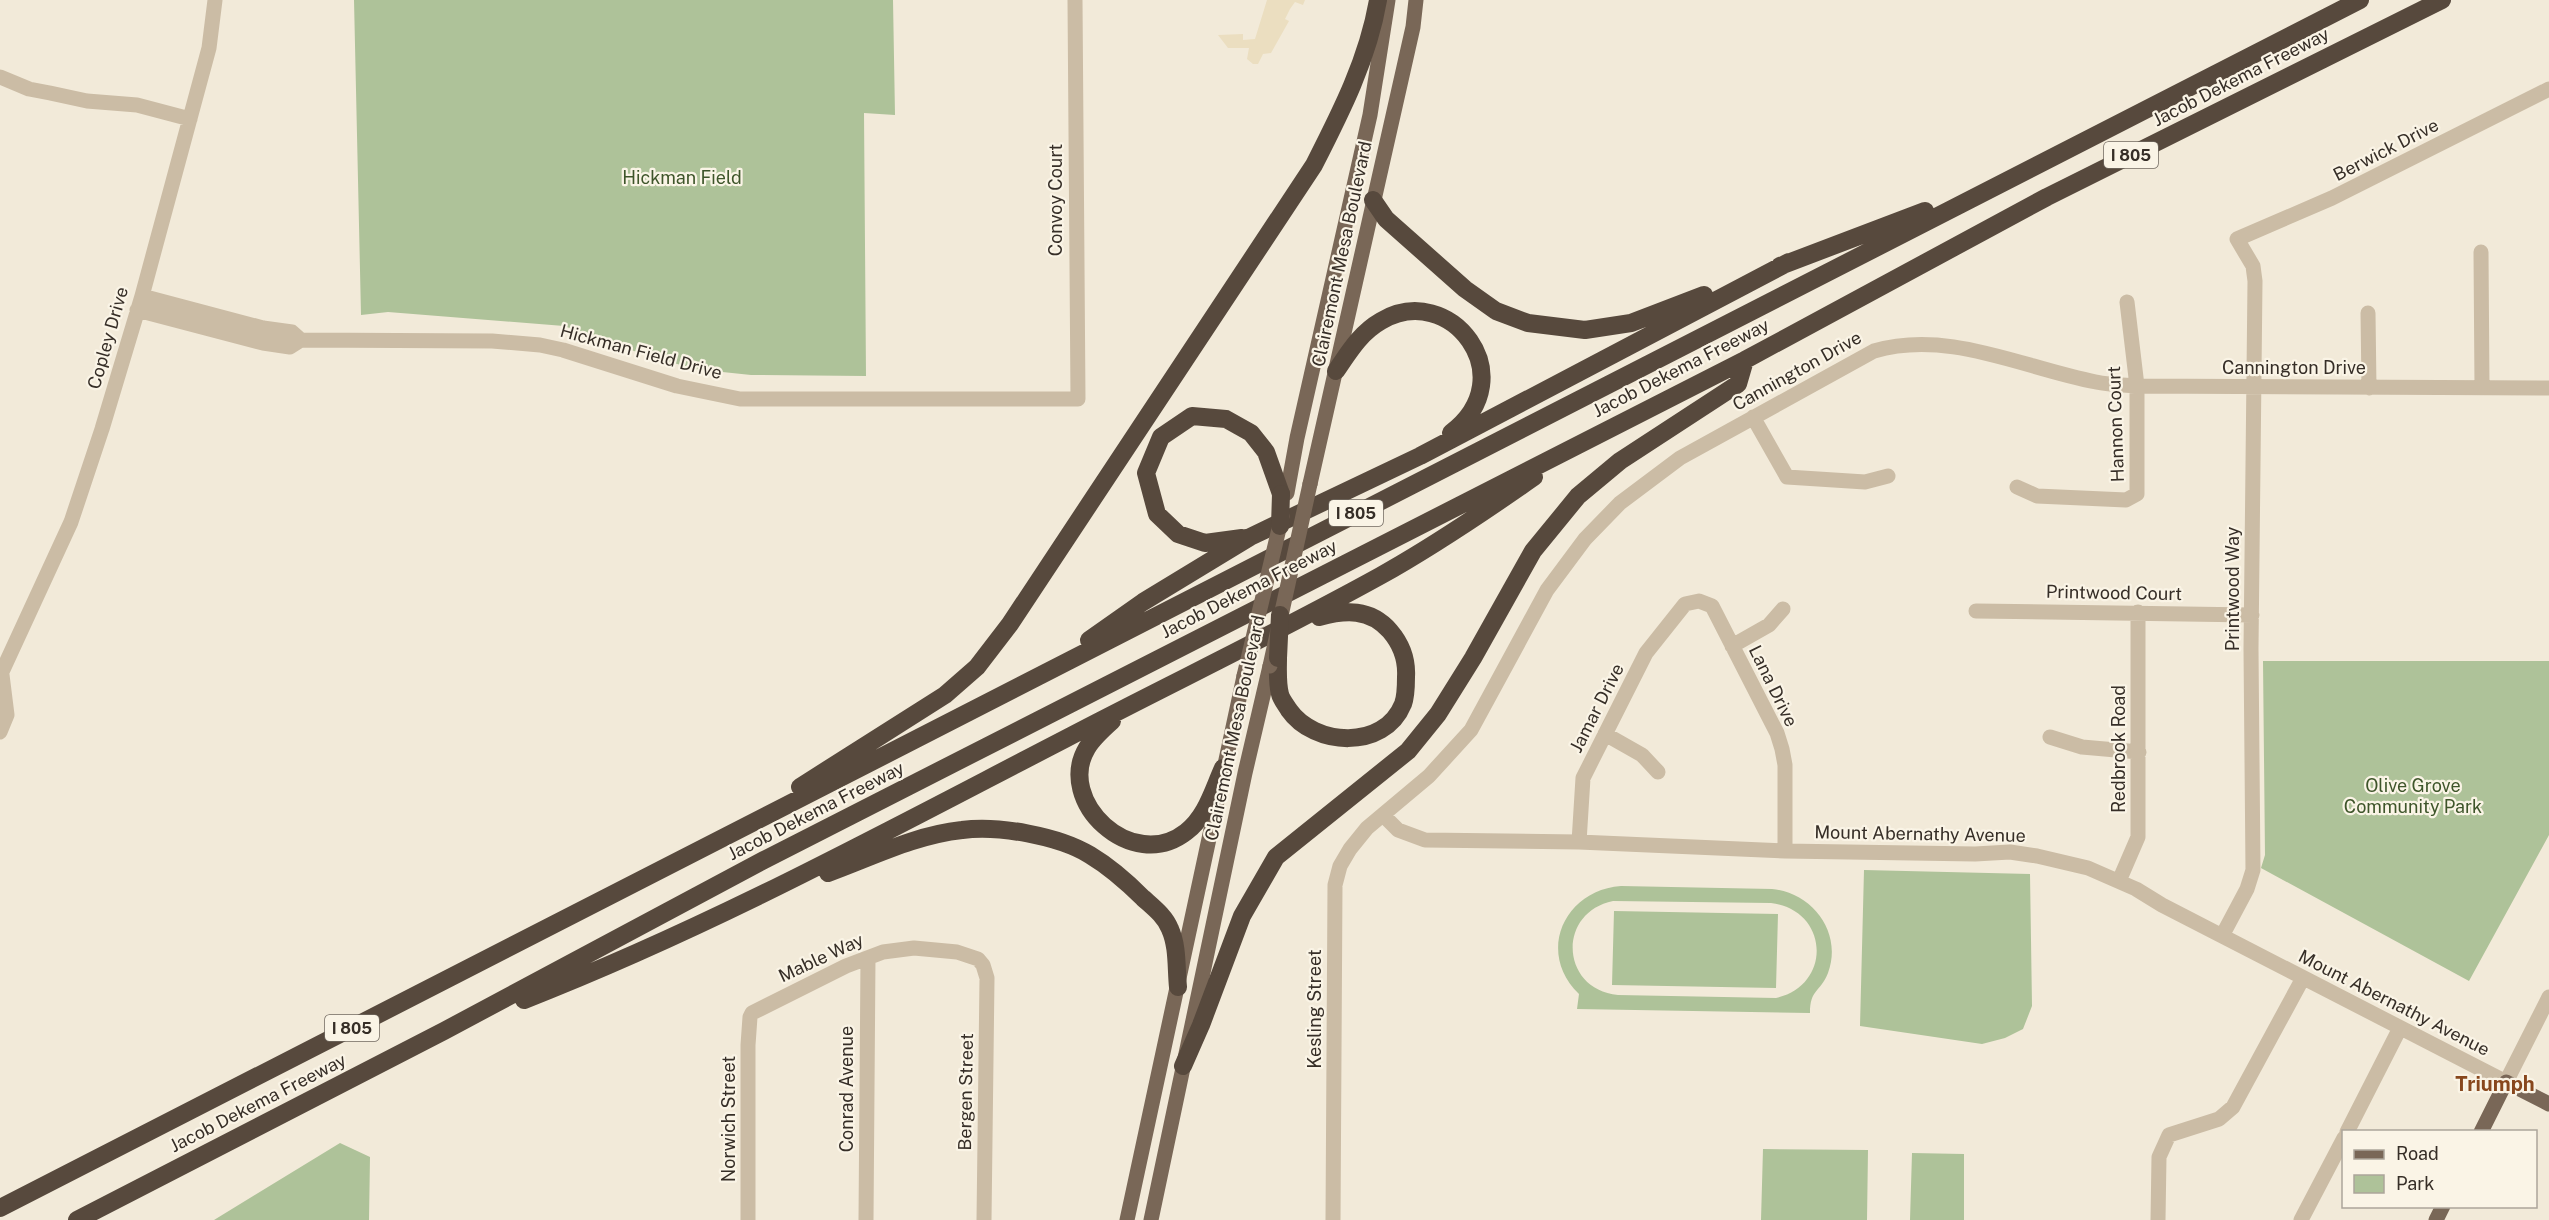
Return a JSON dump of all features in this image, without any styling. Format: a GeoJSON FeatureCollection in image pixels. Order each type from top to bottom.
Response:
{"type":"FeatureCollection","features":[{"type":"Feature","properties":{"kind":"highway"},"geometry":{"type":"LineString","coordinates":[[704,848],[945,695],[977,667],[1010,624],[1314,165],[1346,103],[1361,62],[1378,0]]}},
{"type":"Feature","properties":{"kind":"highway","name":"Jacob Dekema Freeway"},"geometry":{"type":"LineString","coordinates":[[0,1208],[2360,0]]}},
{"type":"Feature","properties":{"kind":"highway","name":"Jacob Dekema Freeway"},"geometry":{"type":"LineString","coordinates":[[77,1220],[444,1031],[764,860],[1744,360],[2047,197],[2442,0]]}},
{"type":"Feature","properties":{"kind":"highway"},"geometry":{"type":"LineString","coordinates":[[1373,200],[1386,219],[1465,289],[1496,311],[1528,323],[1585,330],[1631,323],[2008,179]]}},
{"type":"Feature","properties":{"kind":"highway"},"geometry":{"type":"LineString","coordinates":[[1032,680],[1143,602],[1250,537],[1420,456],[1789,262]]}},
{"type":"Feature","properties":{"kind":"highway"},"geometry":{"type":"LineString","coordinates":[[1336,371],[1354,345],[1368,330],[1392,315],[1430,313],[1460,329],[1478,355],[1482,370],[1482,384],[1464,423],[1420,456]]}},
{"type":"Feature","properties":{"kind":"highway"},"geometry":{"type":"LineString","coordinates":[[1182,1066],[1201,1025],[1242,916],[1275,857],[1408,752],[1438,714],[1533,551],[1578,496],[1620,461],[1738,384],[1744,360]]}},
{"type":"Feature","properties":{"kind":"highway"},"geometry":{"type":"LineString","coordinates":[[1250,537],[1205,543],[1178,534],[1157,514],[1146,473],[1161,437],[1192,416],[1226,419],[1251,433],[1266,452],[1284,493],[1280,526]]}},
{"type":"Feature","properties":{"kind":"highway"},"geometry":{"type":"LineString","coordinates":[[444,1031],[639,953],[766,894],[1155,692],[1283,621],[1382,574],[1460,528],[1600,433]]}},
{"type":"Feature","properties":{"kind":"highway"},"geometry":{"type":"LineString","coordinates":[[1343,610],[1366,614],[1389,629],[1400,644],[1407,663],[1403,704],[1392,720],[1376,732],[1357,738],[1335,738],[1316,733],[1298,722],[1280,696],[1274,662],[1283,621],[1343,610]]}},
{"type":"Feature","properties":{"kind":"highway"},"geometry":{"type":"LineString","coordinates":[[1155,692],[1111,722],[1086,750],[1081,766],[1081,784],[1086,800],[1103,825],[1128,842],[1158,844],[1173,839],[1186,832],[1202,815],[1223,768]]}},
{"type":"Feature","properties":{"kind":"highway"},"geometry":{"type":"LineString","coordinates":[[766,894],[878,855],[921,836],[964,829],[1010,831],[1050,839],[1089,854],[1127,881],[1166,920],[1175,944],[1178,987]]}},
{"type":"Feature","properties":{"kind":"main road","name":"Clairemont Mesa Boulevard"},"geometry":{"type":"LineString","coordinates":[[1284,493],[1370,115],[1388,0]]}},
{"type":"Feature","properties":{"kind":"main road","name":"Clairemont Mesa Boulevard"},"geometry":{"type":"LineString","coordinates":[[1283,621],[1310,484],[1413,27],[1416,0]]}},
{"type":"Feature","properties":{"kind":"main road","name":"Clairemont Mesa Boulevard"},"geometry":{"type":"LineString","coordinates":[[1127,1220],[1223,768],[1280,526]]}},
{"type":"Feature","properties":{"kind":"main road","name":"Clairemont Mesa Boulevard"},"geometry":{"type":"LineString","coordinates":[[1151,1220],[1182,1066],[1274,662]]}},
{"type":"Feature","properties":{"kind":"main road","name":"Mount Abernathy Avenue"},"geometry":{"type":"LineString","coordinates":[[2506,1082],[2549,1104]]}},
{"type":"Feature","properties":{"kind":"main road"},"geometry":{"type":"LineString","coordinates":[[2482,1130],[2506,1082]]}},
{"type":"Feature","properties":{"kind":"street","name":"Copley Drive"},"geometry":{"type":"LineString","coordinates":[[0,732],[7,715],[1,675],[71,522],[102,429],[140,303],[209,48],[215,0]]}},
{"type":"Feature","properties":{"kind":"street","name":"Convoy Court"},"geometry":{"type":"LineString","coordinates":[[1075,0],[1078,399]]}},
{"type":"Feature","properties":{"kind":"street"},"geometry":{"type":"LineString","coordinates":[[0,77],[29,89],[87,101],[137,105],[190,119]]}},
{"type":"Feature","properties":{"kind":"street","name":"Berwick Drive"},"geometry":{"type":"LineString","coordinates":[[2237,239],[2332,198],[2549,89]]}},
{"type":"Feature","properties":{"kind":"street","name":"Printwood Way"},"geometry":{"type":"LineString","coordinates":[[2222,936],[2247,889],[2253,870],[2252,615],[2255,281],[2253,266],[2237,239]]}},
{"type":"Feature","properties":{"kind":"street"},"geometry":{"type":"LineString","coordinates":[[2481,252],[2482,387]]}},
{"type":"Feature","properties":{"kind":"street","name":"Hannon Court"},"geometry":{"type":"LineString","coordinates":[[2018,487],[2037,496],[2126,500],[2137,494],[2137,386],[2127,302]]}},
{"type":"Feature","properties":{"kind":"street","name":"Hickman Field Drive"},"geometry":{"type":"LineString","coordinates":[[140,303],[292,332],[301,340],[492,341],[540,345],[563,350],[677,386],[740,399],[1078,399]]}},
{"type":"Feature","properties":{"kind":"street"},"geometry":{"type":"LineString","coordinates":[[2368,313],[2369,388]]}},
{"type":"Feature","properties":{"kind":"street","name":"Cannington Drive"},"geometry":{"type":"LineString","coordinates":[[1383,815],[1429,776],[1471,730],[1547,590],[1585,539],[1620,502],[1680,458],[1874,351],[1896,344],[1943,344],[2097,383],[2137,386],[2549,388]]}},
{"type":"Feature","properties":{"kind":"street"},"geometry":{"type":"LineString","coordinates":[[1753,417],[1787,477],[1865,482],[1888,476]]}},
{"type":"Feature","properties":{"kind":"street","name":"Lana Drive"},"geometry":{"type":"LineString","coordinates":[[1685,604],[1699,601],[1712,606],[1777,733],[1785,765],[1785,851]]}},
{"type":"Feature","properties":{"kind":"street","name":"Jamar Drive"},"geometry":{"type":"LineString","coordinates":[[1579,842],[1583,778],[1646,653],[1685,604]]}},
{"type":"Feature","properties":{"kind":"street"},"geometry":{"type":"LineString","coordinates":[[1732,646],[1769,625],[1783,609]]}},
{"type":"Feature","properties":{"kind":"street","name":"Printwood Court"},"geometry":{"type":"LineString","coordinates":[[1976,610],[2252,615]]}},
{"type":"Feature","properties":{"kind":"street","name":"Redbrook Road"},"geometry":{"type":"LineString","coordinates":[[2120,881],[2138,837],[2138,612]]}},
{"type":"Feature","properties":{"kind":"street"},"geometry":{"type":"LineString","coordinates":[[1605,734],[1642,755],[1658,772]]}},
{"type":"Feature","properties":{"kind":"street"},"geometry":{"type":"LineString","coordinates":[[2050,737],[2082,747],[2139,752]]}},
{"type":"Feature","properties":{"kind":"street","name":"Mount Abernathy Avenue"},"geometry":{"type":"LineString","coordinates":[[1383,815],[1398,830],[1425,840],[1579,842],[1785,851],[1975,854],[2010,852],[2088,868],[2120,881],[2506,1082]]}},
{"type":"Feature","properties":{"kind":"street","name":"Kesling Street"},"geometry":{"type":"LineString","coordinates":[[1333,1220],[1335,885],[1340,866],[1350,849],[1367,828],[1383,815]]}},
{"type":"Feature","properties":{"kind":"street","name":"Mable Way"},"geometry":{"type":"LineString","coordinates":[[750,1017],[752,1013],[846,966],[883,952],[914,948],[957,952],[978,959],[983,965]]}},
{"type":"Feature","properties":{"kind":"street","name":"Conrad Avenue"},"geometry":{"type":"LineString","coordinates":[[866,1220],[868,958]]}},
{"type":"Feature","properties":{"kind":"street","name":"Bergen Street"},"geometry":{"type":"LineString","coordinates":[[983,965],[987,978],[984,1220]]}},
{"type":"Feature","properties":{"kind":"street"},"geometry":{"type":"LineString","coordinates":[[2158,1220],[2159,1157],[2169,1135],[2219,1119],[2233,1107],[2303,978]]}},
{"type":"Feature","properties":{"kind":"street"},"geometry":{"type":"LineString","coordinates":[[2506,1082],[2549,998]]}},
{"type":"Feature","properties":{"kind":"street","name":"Norwich Street"},"geometry":{"type":"LineString","coordinates":[[748,1220],[750,1017]]}},
{"type":"Feature","properties":{"kind":"street"},"geometry":{"type":"LineString","coordinates":[[2348,1130],[2400,1028]]}},
{"type":"Feature","properties":{"kind":"street"},"geometry":{"type":"LineString","coordinates":[[2301,1220],[2342,1140]]}},
{"type":"Feature","properties":{"kind":"green space","name":"Hickman Field"},"geometry":{"type":"Polygon","coordinates":[[[354,0],[893,0],[895,115],[864,113],[866,376],[751,375],[694,369],[564,326],[388,312],[361,315],[354,0]]]}},
{"type":"Feature","properties":{"kind":"green space","name":"Olive Grove Community Park"},"geometry":{"type":"Polygon","coordinates":[[[2263,661],[2549,661],[2549,835],[2469,981],[2261,868],[2265,855],[2263,661]]]}},
{"type":"Feature","properties":{"kind":"green space"},"geometry":{"type":"Polygon","coordinates":[[[1864,870],[2030,874],[2032,1006],[2023,1029],[2005,1038],[1982,1044],[1860,1026],[1864,870]]]}},
{"type":"Feature","properties":{"kind":"green space"},"geometry":{"type":"Polygon","coordinates":[[[1621,886],[1772,889],[1800,898],[1821,917],[1831,943],[1832,958],[1828,973],[1812,999],[1810,1013],[1577,1009],[1579,994],[1566,978],[1559,960],[1558,943],[1562,926],[1571,911],[1584,899],[1601,890],[1621,886]],[[1613,901],[1595,908],[1582,920],[1575,935],[1573,951],[1576,966],[1585,980],[1599,990],[1618,995],[1776,998],[1795,990],[1807,979],[1815,964],[1817,948],[1813,933],[1804,919],[1790,909],[1771,903],[1613,901]]]}},
{"type":"Feature","properties":{"kind":"green space"},"geometry":{"type":"Polygon","coordinates":[[[1614,911],[1778,914],[1776,988],[1612,985],[1614,911]]]}},
{"type":"Feature","properties":{"kind":"green space"},"geometry":{"type":"Polygon","coordinates":[[[340,1143],[370,1157],[369,1220],[214,1220],[340,1143]]]}},
{"type":"Feature","properties":{"kind":"green space"},"geometry":{"type":"Polygon","coordinates":[[[1763,1149],[1868,1150],[1867,1220],[1761,1220],[1763,1149]]]}},
{"type":"Feature","properties":{"kind":"green space"},"geometry":{"type":"Polygon","coordinates":[[[1912,1153],[1964,1154],[1964,1220],[1910,1220],[1912,1153]]]}},
{"type":"Feature","properties":{"kind":"shaded area"},"geometry":{"type":"Polygon","coordinates":[[[1267,0],[1305,0],[1303,5],[1295,2],[1290,9],[1285,19],[1289,21],[1271,53],[1263,54],[1258,64],[1253,64],[1247,59],[1249,48],[1228,48],[1218,35],[1243,34],[1243,40],[1255,39],[1267,0]]]}},
{"type":"Feature","properties":{"kind":"district","name":"Triumph"},"geometry":{"type":"Point","coordinates":[2495,1084]}}]}
